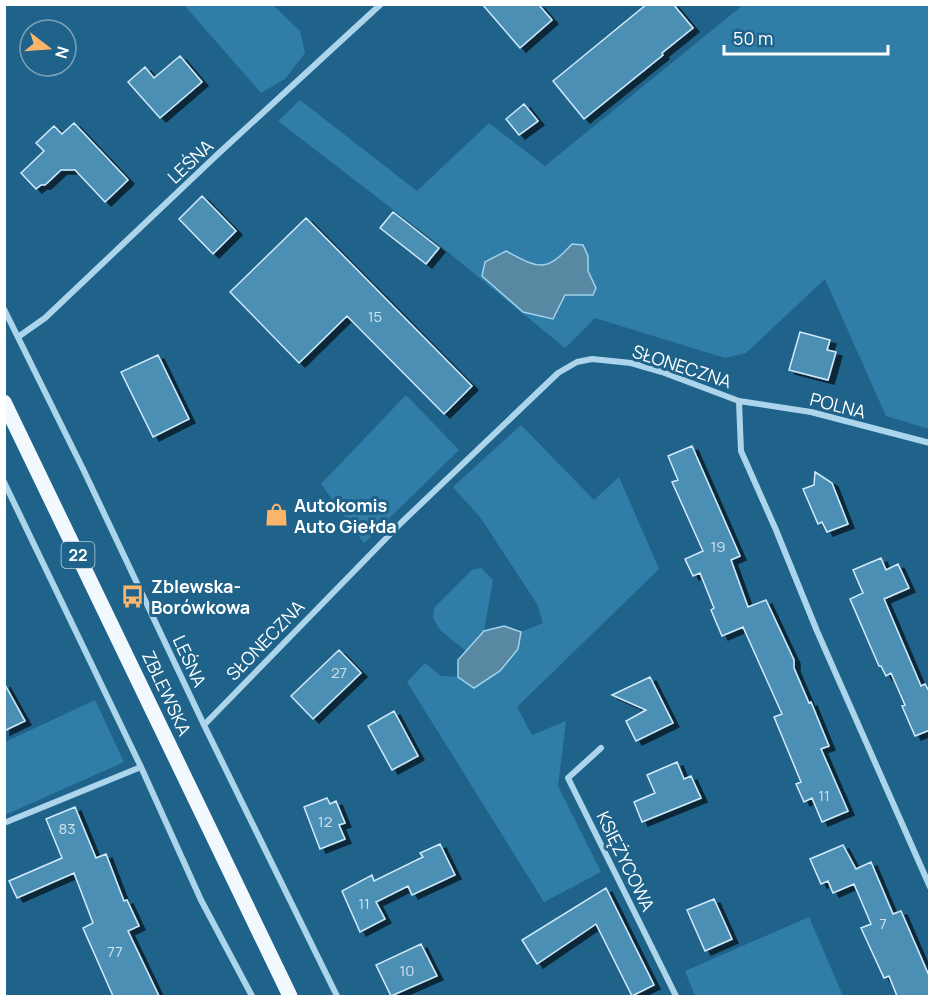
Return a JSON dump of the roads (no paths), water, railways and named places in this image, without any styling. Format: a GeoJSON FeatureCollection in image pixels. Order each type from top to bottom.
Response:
{"type":"FeatureCollection","features":[{"type":"Feature","properties":{"kind":"main road","name":"ZBLEWSKA"},"geometry":{"type":"LineString","coordinates":[[5,406],[290,996]]}},
{"type":"Feature","properties":{"kind":"street","name":"LEŚNA"},"geometry":{"type":"LineString","coordinates":[[18,338],[45,318],[381,4]]}},
{"type":"Feature","properties":{"kind":"street","name":"LEŚNA"},"geometry":{"type":"LineString","coordinates":[[4,309],[84,471],[204,725],[338,996]]}},
{"type":"Feature","properties":{"kind":"street","name":"SŁONECZNA"},"geometry":{"type":"LineString","coordinates":[[204,725],[402,522],[558,373],[577,362],[592,359],[631,363],[739,401],[741,452],[930,887]]}},
{"type":"Feature","properties":{"kind":"street","name":"POLNA"},"geometry":{"type":"LineString","coordinates":[[739,401],[811,412],[930,443]]}},
{"type":"Feature","properties":{"kind":"street"},"geometry":{"type":"LineString","coordinates":[[4,482],[141,767],[201,900],[252,996]]}},
{"type":"Feature","properties":{"kind":"street","name":"KSIĘŻYCOWA"},"geometry":{"type":"LineString","coordinates":[[601,748],[568,778],[676,996]]}},
{"type":"Feature","properties":{"kind":"street"},"geometry":{"type":"LineString","coordinates":[[4,823],[141,767]]}},
{"type":"Feature","properties":{"kind":"place","name":"Autokomis Auto Giełda"},"geometry":{"type":"Point","coordinates":[276,515]}},
{"type":"Feature","properties":{"kind":"place","name":"Zblewska- Borówkowa"},"geometry":{"type":"Point","coordinates":[133,596]}}]}
